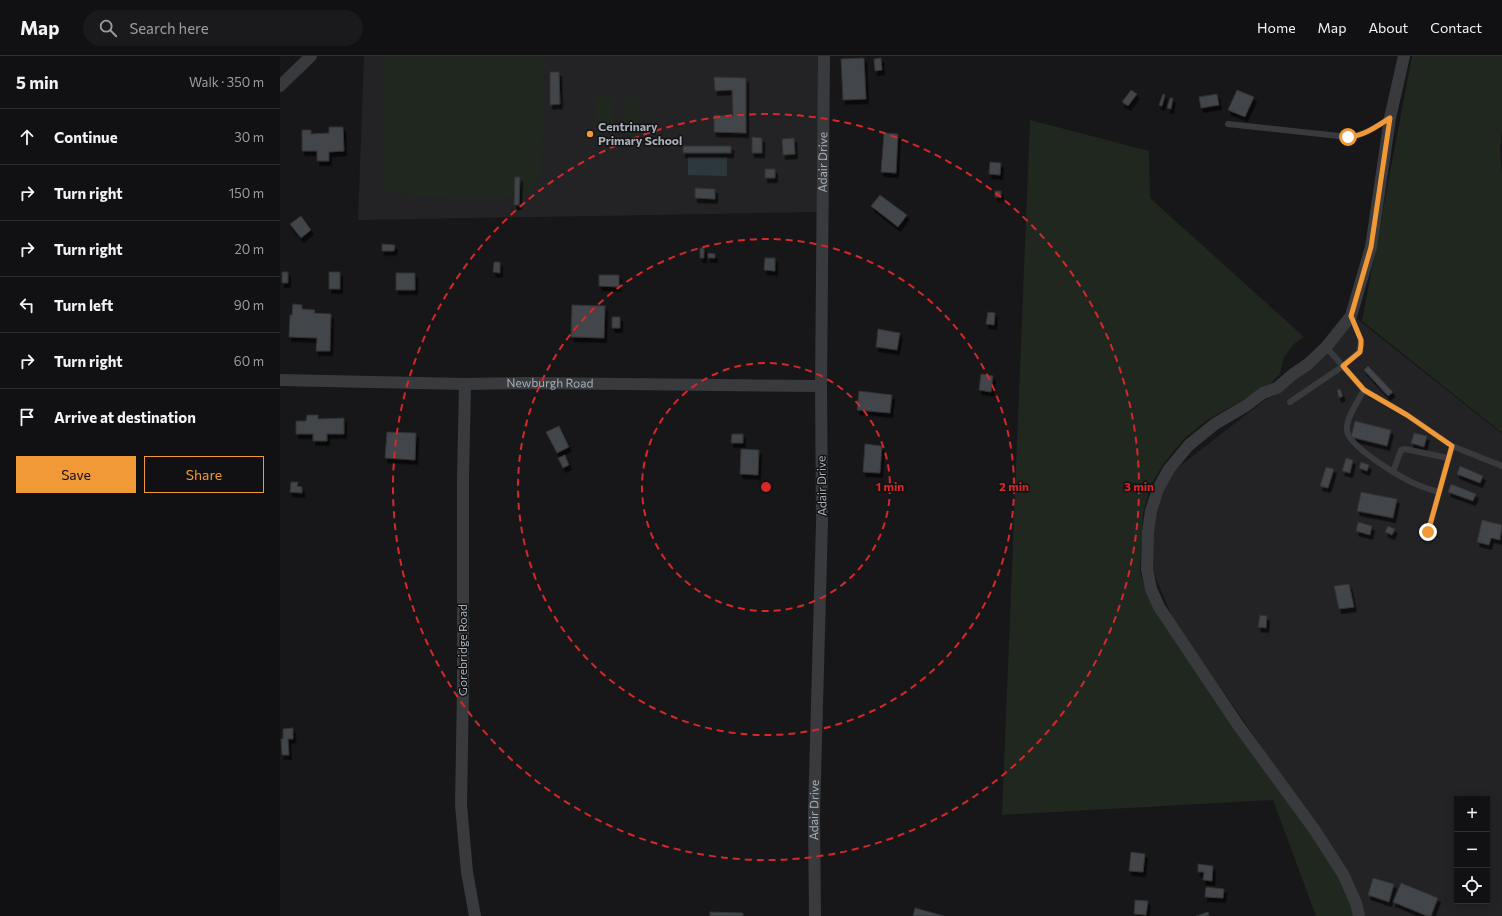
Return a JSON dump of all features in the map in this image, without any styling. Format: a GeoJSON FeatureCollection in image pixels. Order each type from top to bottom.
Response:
{"type":"FeatureCollection","features":[{"type":"Feature","properties":{"kind":"street"},"geometry":{"type":"LineString","coordinates":[[280,86],[312,56]]}},
{"type":"Feature","properties":{"kind":"street","name":"Adair Drive"},"geometry":{"type":"LineString","coordinates":[[815,916],[814,814],[822,522],[821,386],[824,56]]}},
{"type":"Feature","properties":{"kind":"street"},"geometry":{"type":"LineString","coordinates":[[1359,916],[1356,903],[1343,874],[1314,829],[1238,725],[1168,622],[1151,589],[1148,569],[1148,532],[1151,511],[1158,489],[1174,463],[1189,445],[1215,424],[1247,405],[1263,393],[1277,388],[1308,364],[1326,348],[1351,316],[1371,247],[1390,118],[1404,56]]}},
{"type":"Feature","properties":{"kind":"street","name":"Newburgh Road"},"geometry":{"type":"LineString","coordinates":[[280,380],[465,384],[531,383],[821,386]]}},
{"type":"Feature","properties":{"kind":"street","name":"Gorebridge Road"},"geometry":{"type":"LineString","coordinates":[[465,384],[461,805],[467,872],[475,916]]}},
{"type":"Feature","properties":{"kind":"lane"},"geometry":{"type":"LineString","coordinates":[[1228,124],[1355,137],[1367,132],[1390,118]]}},
{"type":"Feature","properties":{"kind":"lane"},"geometry":{"type":"LineString","coordinates":[[1290,402],[1343,366],[1360,352],[1361,340],[1351,316]]}},
{"type":"Feature","properties":{"kind":"lane"},"geometry":{"type":"LineString","coordinates":[[1326,348],[1364,390],[1407,415],[1452,446],[1502,466]]}},
{"type":"Feature","properties":{"kind":"lane"},"geometry":{"type":"LineString","coordinates":[[1364,390],[1348,422],[1346,430],[1348,437],[1362,450],[1393,472],[1419,486],[1439,492]]}},
{"type":"Feature","properties":{"kind":"lane"},"geometry":{"type":"LineString","coordinates":[[1428,532],[1452,446]]}},
{"type":"Feature","properties":{"kind":"lane"},"geometry":{"type":"LineString","coordinates":[[1393,472],[1401,450],[1405,448],[1448,458]]}},
{"type":"Feature","properties":{"kind":"shaded area","name":"Centrinary Primary School"},"geometry":{"type":"Polygon","coordinates":[[[364,56],[820,56],[818,212],[358,220],[364,56]]]}},
{"type":"Feature","properties":{"kind":"shaded area"},"geometry":{"type":"Polygon","coordinates":[[[384,56],[544,56],[542,171],[533,190],[528,194],[508,198],[451,198],[382,192],[384,56]]]}},
{"type":"Feature","properties":{"kind":"shaded area"},"geometry":{"type":"Polygon","coordinates":[[[1412,56],[1502,56],[1502,128],[1500,149],[1502,174],[1502,433],[1362,321],[1412,56]]]}},
{"type":"Feature","properties":{"kind":"shaded area"},"geometry":{"type":"Polygon","coordinates":[[[595,96],[613,97],[613,134],[595,134],[595,96]]]}},
{"type":"Feature","properties":{"kind":"shaded area"},"geometry":{"type":"Polygon","coordinates":[[[624,98],[641,98],[641,135],[623,135],[624,98]]]}},
{"type":"Feature","properties":{"kind":"shaded area"},"geometry":{"type":"Polygon","coordinates":[[[1030,120],[1149,151],[1150,198],[1304,337],[1294,344],[1284,357],[1280,374],[1269,385],[1207,420],[1184,439],[1164,463],[1150,487],[1143,514],[1140,571],[1146,593],[1342,875],[1356,916],[1316,916],[1273,800],[1002,815],[1030,120]]]}},
{"type":"Feature","properties":{"kind":"shaded area"},"geometry":{"type":"Polygon","coordinates":[[[688,157],[727,157],[727,176],[688,175],[688,157]]]}},
{"type":"Feature","properties":{"kind":"shaded area"},"geometry":{"type":"Polygon","coordinates":[[[1356,318],[1502,434],[1502,916],[1363,916],[1349,873],[1173,619],[1151,566],[1155,511],[1172,472],[1265,400],[1277,394],[1356,318]]]}},
{"type":"Feature","properties":{"kind":"building"},"geometry":{"type":"Polygon","coordinates":[[[864,58],[866,99],[843,100],[841,59],[864,58]]]}},
{"type":"Feature","properties":{"kind":"building"},"geometry":{"type":"Polygon","coordinates":[[[881,58],[882,70],[875,71],[874,59],[881,58]]]}},
{"type":"Feature","properties":{"kind":"building"},"geometry":{"type":"Polygon","coordinates":[[[550,72],[559,72],[560,104],[550,105],[550,72]]]}},
{"type":"Feature","properties":{"kind":"building"},"geometry":{"type":"Polygon","coordinates":[[[714,77],[746,78],[746,133],[714,132],[714,115],[733,116],[732,90],[715,91],[714,77]]]}},
{"type":"Feature","properties":{"kind":"building"},"geometry":{"type":"Polygon","coordinates":[[[1131,90],[1137,94],[1128,106],[1122,102],[1131,90]]]}},
{"type":"Feature","properties":{"kind":"building"},"geometry":{"type":"Polygon","coordinates":[[[1237,90],[1254,97],[1245,117],[1228,110],[1237,90]]]}},
{"type":"Feature","properties":{"kind":"building"},"geometry":{"type":"Polygon","coordinates":[[[1163,94],[1165,95],[1162,106],[1159,105],[1163,94]]]}},
{"type":"Feature","properties":{"kind":"building"},"geometry":{"type":"Polygon","coordinates":[[[1217,94],[1219,105],[1201,108],[1199,97],[1217,94]]]}},
{"type":"Feature","properties":{"kind":"building"},"geometry":{"type":"Polygon","coordinates":[[[1170,98],[1173,98],[1171,109],[1167,108],[1170,98]]]}},
{"type":"Feature","properties":{"kind":"building"},"geometry":{"type":"Polygon","coordinates":[[[329,127],[343,127],[344,151],[329,152],[329,161],[317,161],[317,151],[302,151],[302,130],[311,130],[311,134],[329,133],[329,127]]]}},
{"type":"Feature","properties":{"kind":"building"},"geometry":{"type":"Polygon","coordinates":[[[884,133],[898,134],[896,173],[881,172],[884,133]]]}},
{"type":"Feature","properties":{"kind":"building"},"geometry":{"type":"Polygon","coordinates":[[[752,137],[762,138],[762,153],[752,153],[752,137]]]}},
{"type":"Feature","properties":{"kind":"building"},"geometry":{"type":"Polygon","coordinates":[[[794,138],[795,154],[783,155],[782,139],[794,138]]]}},
{"type":"Feature","properties":{"kind":"building"},"geometry":{"type":"Polygon","coordinates":[[[683,146],[731,146],[731,153],[683,153],[683,146]]]}},
{"type":"Feature","properties":{"kind":"building"},"geometry":{"type":"Polygon","coordinates":[[[990,162],[1001,163],[1000,175],[989,174],[990,162]]]}},
{"type":"Feature","properties":{"kind":"building"},"geometry":{"type":"Polygon","coordinates":[[[765,169],[775,169],[775,178],[765,178],[765,169]]]}},
{"type":"Feature","properties":{"kind":"building"},"geometry":{"type":"Polygon","coordinates":[[[515,177],[520,177],[519,205],[514,205],[515,177]]]}},
{"type":"Feature","properties":{"kind":"building"},"geometry":{"type":"Polygon","coordinates":[[[695,188],[715,189],[715,199],[695,198],[695,188]]]}},
{"type":"Feature","properties":{"kind":"building"},"geometry":{"type":"Polygon","coordinates":[[[995,191],[1001,191],[1001,197],[995,197],[995,191]]]}},
{"type":"Feature","properties":{"kind":"building"},"geometry":{"type":"Polygon","coordinates":[[[880,195],[907,215],[898,227],[871,206],[880,195]]]}},
{"type":"Feature","properties":{"kind":"building"},"geometry":{"type":"Polygon","coordinates":[[[301,216],[311,230],[301,238],[290,224],[301,216]]]}},
{"type":"Feature","properties":{"kind":"building"},"geometry":{"type":"Polygon","coordinates":[[[382,244],[395,245],[394,251],[382,251],[382,244]]]}},
{"type":"Feature","properties":{"kind":"building"},"geometry":{"type":"Polygon","coordinates":[[[700,248],[704,248],[704,258],[700,258],[700,248]]]}},
{"type":"Feature","properties":{"kind":"building"},"geometry":{"type":"Polygon","coordinates":[[[708,253],[715,254],[715,258],[708,258],[708,253]]]}},
{"type":"Feature","properties":{"kind":"building"},"geometry":{"type":"Polygon","coordinates":[[[765,258],[775,258],[775,271],[764,270],[765,258]]]}},
{"type":"Feature","properties":{"kind":"building"},"geometry":{"type":"Polygon","coordinates":[[[494,262],[500,262],[500,273],[493,272],[494,262]]]}},
{"type":"Feature","properties":{"kind":"building"},"geometry":{"type":"Polygon","coordinates":[[[282,272],[288,272],[288,283],[282,283],[282,272]]]}},
{"type":"Feature","properties":{"kind":"building"},"geometry":{"type":"Polygon","coordinates":[[[329,272],[340,272],[340,289],[329,289],[329,272]]]}},
{"type":"Feature","properties":{"kind":"building"},"geometry":{"type":"Polygon","coordinates":[[[396,273],[415,273],[415,290],[396,290],[396,273]]]}},
{"type":"Feature","properties":{"kind":"building"},"geometry":{"type":"Polygon","coordinates":[[[599,275],[619,275],[619,287],[599,286],[599,275]]]}},
{"type":"Feature","properties":{"kind":"building"},"geometry":{"type":"Polygon","coordinates":[[[293,304],[302,305],[302,309],[315,310],[314,313],[331,314],[330,351],[316,351],[317,338],[289,337],[290,315],[292,315],[293,304]]]}},
{"type":"Feature","properties":{"kind":"building"},"geometry":{"type":"Polygon","coordinates":[[[572,305],[605,306],[604,338],[571,337],[572,305]]]}},
{"type":"Feature","properties":{"kind":"building"},"geometry":{"type":"Polygon","coordinates":[[[988,312],[995,313],[994,325],[986,324],[988,312]]]}},
{"type":"Feature","properties":{"kind":"building"},"geometry":{"type":"Polygon","coordinates":[[[612,317],[620,317],[620,328],[612,328],[612,317]]]}},
{"type":"Feature","properties":{"kind":"building"},"geometry":{"type":"Polygon","coordinates":[[[878,329],[900,333],[897,350],[876,347],[878,329]]]}},
{"type":"Feature","properties":{"kind":"building"},"geometry":{"type":"Polygon","coordinates":[[[1368,366],[1393,392],[1388,396],[1364,370],[1368,366]]]}},
{"type":"Feature","properties":{"kind":"building"},"geometry":{"type":"Polygon","coordinates":[[[981,374],[993,376],[991,392],[979,390],[981,374]]]}},
{"type":"Feature","properties":{"kind":"building"},"geometry":{"type":"Polygon","coordinates":[[[1340,389],[1343,396],[1339,398],[1337,390],[1340,389]]]}},
{"type":"Feature","properties":{"kind":"building"},"geometry":{"type":"Polygon","coordinates":[[[859,391],[892,395],[890,413],[857,410],[859,391]]]}},
{"type":"Feature","properties":{"kind":"building"},"geometry":{"type":"Polygon","coordinates":[[[307,415],[318,415],[318,419],[344,418],[344,434],[327,434],[327,441],[313,441],[313,434],[296,434],[296,421],[306,421],[307,415]]]}},
{"type":"Feature","properties":{"kind":"building"},"geometry":{"type":"Polygon","coordinates":[[[1355,421],[1391,430],[1387,446],[1351,437],[1355,421]]]}},
{"type":"Feature","properties":{"kind":"building"},"geometry":{"type":"Polygon","coordinates":[[[559,426],[569,447],[557,453],[546,432],[559,426]]]}},
{"type":"Feature","properties":{"kind":"building"},"geometry":{"type":"Polygon","coordinates":[[[387,432],[416,433],[415,460],[385,458],[387,432]]]}},
{"type":"Feature","properties":{"kind":"building"},"geometry":{"type":"Polygon","coordinates":[[[1414,433],[1427,436],[1424,447],[1411,443],[1414,433]]]}},
{"type":"Feature","properties":{"kind":"building"},"geometry":{"type":"Polygon","coordinates":[[[732,434],[743,434],[743,443],[731,443],[732,434]]]}},
{"type":"Feature","properties":{"kind":"building"},"geometry":{"type":"Polygon","coordinates":[[[865,444],[882,446],[880,473],[863,472],[865,444]]]}},
{"type":"Feature","properties":{"kind":"building"},"geometry":{"type":"Polygon","coordinates":[[[741,449],[759,450],[758,475],[740,474],[741,449]]]}},
{"type":"Feature","properties":{"kind":"building"},"geometry":{"type":"Polygon","coordinates":[[[565,455],[569,465],[563,468],[558,458],[565,455]]]}},
{"type":"Feature","properties":{"kind":"building"},"geometry":{"type":"Polygon","coordinates":[[[1346,458],[1353,460],[1350,473],[1342,471],[1346,458]]]}},
{"type":"Feature","properties":{"kind":"building"},"geometry":{"type":"Polygon","coordinates":[[[1361,462],[1369,465],[1367,471],[1359,468],[1361,462]]]}},
{"type":"Feature","properties":{"kind":"building"},"geometry":{"type":"Polygon","coordinates":[[[1460,466],[1483,476],[1480,483],[1457,474],[1460,466]]]}},
{"type":"Feature","properties":{"kind":"building"},"geometry":{"type":"Polygon","coordinates":[[[1326,467],[1334,469],[1328,488],[1320,486],[1326,467]]]}},
{"type":"Feature","properties":{"kind":"building"},"geometry":{"type":"Polygon","coordinates":[[[291,482],[298,482],[297,486],[302,487],[302,493],[290,492],[291,482]]]}},
{"type":"Feature","properties":{"kind":"building"},"geometry":{"type":"Polygon","coordinates":[[[1451,484],[1476,494],[1473,501],[1448,492],[1451,484]]]}},
{"type":"Feature","properties":{"kind":"building"},"geometry":{"type":"Polygon","coordinates":[[[1361,492],[1397,499],[1393,518],[1357,511],[1361,492]]]}},
{"type":"Feature","properties":{"kind":"building"},"geometry":{"type":"Polygon","coordinates":[[[1482,520],[1502,525],[1500,540],[1491,538],[1489,545],[1477,542],[1482,520]]]}},
{"type":"Feature","properties":{"kind":"building"},"geometry":{"type":"Polygon","coordinates":[[[1358,522],[1372,526],[1370,535],[1356,531],[1358,522]]]}},
{"type":"Feature","properties":{"kind":"building"},"geometry":{"type":"Polygon","coordinates":[[[1388,526],[1395,529],[1392,535],[1385,532],[1388,526]]]}},
{"type":"Feature","properties":{"kind":"building"},"geometry":{"type":"Polygon","coordinates":[[[1349,584],[1354,607],[1339,609],[1334,586],[1349,584]]]}},
{"type":"Feature","properties":{"kind":"building"},"geometry":{"type":"Polygon","coordinates":[[[1260,615],[1267,616],[1266,628],[1258,627],[1260,615]]]}},
{"type":"Feature","properties":{"kind":"building"},"geometry":{"type":"Polygon","coordinates":[[[293,728],[293,739],[288,739],[289,755],[282,755],[281,739],[283,739],[283,729],[293,728]]]}},
{"type":"Feature","properties":{"kind":"building"},"geometry":{"type":"Polygon","coordinates":[[[1131,852],[1145,854],[1143,872],[1129,871],[1131,852]]]}},
{"type":"Feature","properties":{"kind":"building"},"geometry":{"type":"Polygon","coordinates":[[[1198,864],[1213,866],[1212,881],[1203,880],[1204,872],[1198,872],[1198,864]]]}},
{"type":"Feature","properties":{"kind":"building"},"geometry":{"type":"Polygon","coordinates":[[[1373,878],[1394,884],[1389,902],[1368,895],[1373,878]]]}},
{"type":"Feature","properties":{"kind":"building"},"geometry":{"type":"Polygon","coordinates":[[[1401,883],[1438,898],[1431,916],[1427,916],[1393,902],[1401,883]]]}},
{"type":"Feature","properties":{"kind":"building"},"geometry":{"type":"Polygon","coordinates":[[[1206,887],[1224,889],[1223,898],[1205,897],[1206,887]]]}},
{"type":"Feature","properties":{"kind":"building"},"geometry":{"type":"Polygon","coordinates":[[[1135,900],[1148,901],[1146,915],[1134,914],[1135,900]]]}},
{"type":"Feature","properties":{"kind":"building"},"geometry":{"type":"Polygon","coordinates":[[[915,908],[944,916],[913,916],[915,908]]]}},
{"type":"Feature","properties":{"kind":"building"},"geometry":{"type":"Polygon","coordinates":[[[710,912],[743,913],[743,916],[710,916],[710,912]]]}},
{"type":"Feature","properties":{"kind":"building"},"geometry":{"type":"Polygon","coordinates":[[[1208,912],[1209,916],[1196,916],[1208,912]]]}},
{"type":"Feature","properties":{"kind":"place","name":"Centrinary Primary School"},"geometry":{"type":"Point","coordinates":[590,134]}},
{"type":"Feature","properties":{"kind":"route"},"geometry":{"type":"LineString","coordinates":[[1348,137],[1355,137],[1367,132],[1390,118],[1371,247],[1351,316],[1361,340],[1360,352],[1343,366],[1364,390],[1407,415],[1452,446],[1428,532]]}}]}
